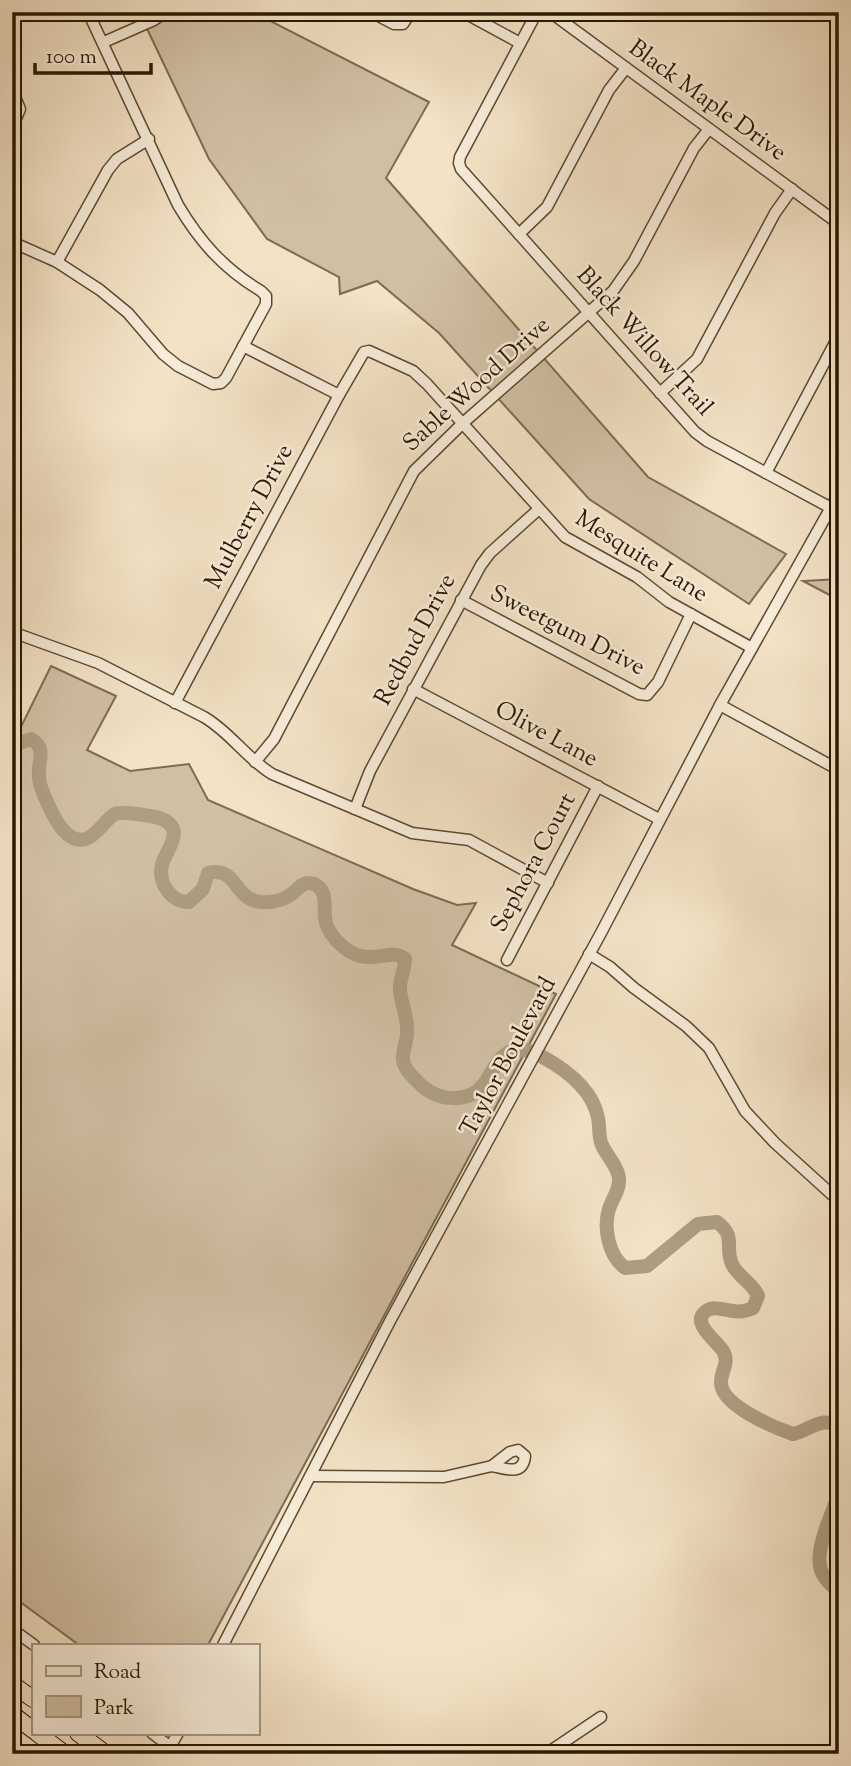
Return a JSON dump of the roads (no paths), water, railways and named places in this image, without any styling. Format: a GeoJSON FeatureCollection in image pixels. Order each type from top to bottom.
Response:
{"type":"FeatureCollection","features":[{"type":"Feature","properties":{"kind":"highway"},"geometry":{"type":"LineString","coordinates":[[12,1684],[32,1698]]}},
{"type":"Feature","properties":{"kind":"highway"},"geometry":{"type":"LineString","coordinates":[[12,1714],[32,1729]]}},
{"type":"Feature","properties":{"kind":"highway"},"geometry":{"type":"LineString","coordinates":[[39,1734],[65,1754]]}},
{"type":"Feature","properties":{"kind":"highway"},"geometry":{"type":"LineString","coordinates":[[79,1734],[106,1754]]}},
{"type":"Feature","properties":{"kind":"street"},"geometry":{"type":"LineString","coordinates":[[12,242],[57,262],[90,282],[128,313],[163,354],[178,366],[213,384],[221,383],[226,378],[266,304],[261,291],[223,265],[192,229],[178,205],[88,12]]}},
{"type":"Feature","properties":{"kind":"street"},"geometry":{"type":"LineString","coordinates":[[104,42],[154,20],[165,12]]}},
{"type":"Feature","properties":{"kind":"street"},"geometry":{"type":"LineString","coordinates":[[370,12],[394,24],[403,24],[411,12]]}},
{"type":"Feature","properties":{"kind":"street"},"geometry":{"type":"LineString","coordinates":[[463,12],[520,43],[537,12]]}},
{"type":"Feature","properties":{"kind":"street","name":"Black Maple Drive"},"geometry":{"type":"LineString","coordinates":[[550,12],[839,224]]}},
{"type":"Feature","properties":{"kind":"street","name":"Black Willow Trail"},"geometry":{"type":"LineString","coordinates":[[520,43],[459,163],[461,169],[701,437],[831,508]]}},
{"type":"Feature","properties":{"kind":"street"},"geometry":{"type":"LineString","coordinates":[[519,234],[547,207],[609,90],[626,68]]}},
{"type":"Feature","properties":{"kind":"street"},"geometry":{"type":"LineString","coordinates":[[12,90],[20,109],[12,128]]}},
{"type":"Feature","properties":{"kind":"street","name":"Sable Wood Drive"},"geometry":{"type":"LineString","coordinates":[[255,762],[274,739],[414,471],[613,291],[625,277],[694,148],[709,129]]}},
{"type":"Feature","properties":{"kind":"street"},"geometry":{"type":"LineString","coordinates":[[57,262],[108,170],[123,155],[149,139]]}},
{"type":"Feature","properties":{"kind":"street"},"geometry":{"type":"LineString","coordinates":[[660,393],[697,359],[775,213],[792,189]]}},
{"type":"Feature","properties":{"kind":"street"},"geometry":{"type":"LineString","coordinates":[[766,473],[839,335]]}},
{"type":"Feature","properties":{"kind":"street"},"geometry":{"type":"LineString","coordinates":[[243,345],[339,395]]}},
{"type":"Feature","properties":{"kind":"street","name":"Mesquite Lane"},"geometry":{"type":"LineString","coordinates":[[364,352],[374,351],[414,372],[571,541],[626,571],[668,602],[752,648]]}},
{"type":"Feature","properties":{"kind":"street","name":"Mulberry Drive"},"geometry":{"type":"LineString","coordinates":[[175,703],[364,352]]}},
{"type":"Feature","properties":{"kind":"street","name":"Taylor Boulevard"},"geometry":{"type":"LineString","coordinates":[[224,1644],[390,1321],[589,954],[720,705],[839,493]]}},
{"type":"Feature","properties":{"kind":"street","name":"Redbud Drive"},"geometry":{"type":"LineString","coordinates":[[355,809],[370,771],[461,600],[490,553],[539,509]]}},
{"type":"Feature","properties":{"kind":"street","name":"Sweetgum Drive"},"geometry":{"type":"LineString","coordinates":[[461,600],[639,694],[647,695],[658,682],[691,614]]}},
{"type":"Feature","properties":{"kind":"street"},"geometry":{"type":"LineString","coordinates":[[12,632],[98,663],[216,724],[255,762],[272,774],[412,833],[469,840],[548,883]]}},
{"type":"Feature","properties":{"kind":"street","name":"Olive Lane"},"geometry":{"type":"LineString","coordinates":[[413,689],[659,819]]}},
{"type":"Feature","properties":{"kind":"street"},"geometry":{"type":"LineString","coordinates":[[720,705],[839,770]]}},
{"type":"Feature","properties":{"kind":"street","name":"Sephora Court"},"geometry":{"type":"LineString","coordinates":[[506,960],[598,786]]}},
{"type":"Feature","properties":{"kind":"street"},"geometry":{"type":"LineString","coordinates":[[589,954],[686,1026],[709,1048],[745,1111],[775,1143],[839,1201]]}},
{"type":"Feature","properties":{"kind":"street"},"geometry":{"type":"LineString","coordinates":[[311,1476],[444,1477],[492,1466]]}},
{"type":"Feature","properties":{"kind":"street"},"geometry":{"type":"LineString","coordinates":[[12,1629],[33,1644]]}},
{"type":"Feature","properties":{"kind":"street"},"geometry":{"type":"LineString","coordinates":[[546,1754],[601,1717]]}},
{"type":"Feature","properties":{"kind":"street"},"geometry":{"type":"LineString","coordinates":[[153,1734],[175,1750]]}},
{"type":"Feature","properties":{"kind":"waterway"},"geometry":{"type":"LineString","coordinates":[[12,743],[31,739],[39,747],[39,777],[42,789],[60,826],[72,837],[87,839],[119,813],[153,817],[169,824],[174,835],[161,871],[167,890],[176,899],[189,902],[203,889],[208,873],[217,872],[230,878],[251,900],[260,902],[284,898],[306,883],[319,887],[324,896],[328,927],[335,939],[348,950],[367,957],[392,955],[405,959],[400,987],[407,1028],[403,1060],[410,1074],[429,1091],[454,1098],[470,1095],[484,1084],[502,1057],[514,1050],[533,1052]]}},
{"type":"Feature","properties":{"kind":"waterway"},"geometry":{"type":"LineString","coordinates":[[541,1056],[577,1081],[595,1108],[601,1142],[619,1178],[607,1217],[609,1242],[619,1263],[625,1268],[647,1266],[698,1224],[717,1222],[727,1232],[732,1264],[758,1296],[753,1308],[746,1311],[716,1308],[706,1311],[702,1316],[701,1321],[706,1332],[725,1355],[721,1378],[723,1391],[729,1399],[750,1414],[793,1434],[823,1423],[834,1424],[839,1429]]}},
{"type":"Feature","properties":{"kind":"waterway"},"geometry":{"type":"LineString","coordinates":[[839,1494],[825,1532],[819,1562],[824,1576],[839,1592]]}}]}
